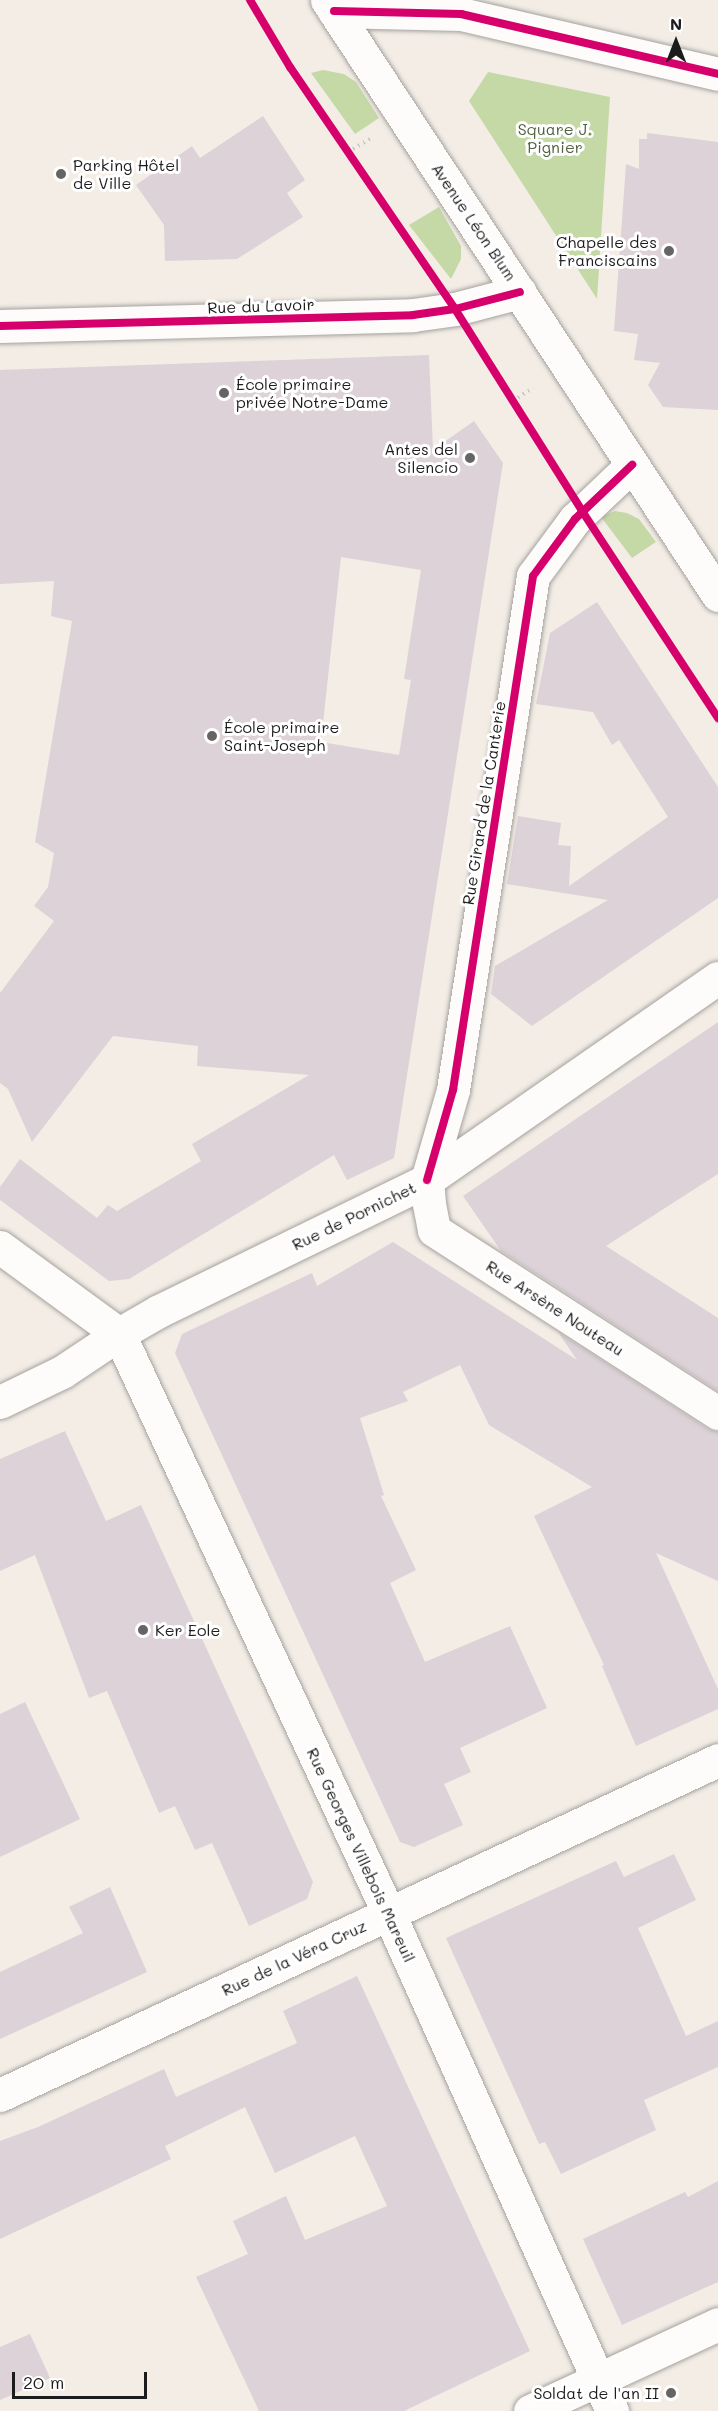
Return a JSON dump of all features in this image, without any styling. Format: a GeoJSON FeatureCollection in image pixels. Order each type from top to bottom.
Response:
{"type":"FeatureCollection","features":[{"type":"Feature","properties":{"kind":"street"},"geometry":{"type":"LineString","coordinates":[[330,6],[461,14],[718,74]]}},
{"type":"Feature","properties":{"kind":"street","name":"Avenue Léon Blum"},"geometry":{"type":"LineString","coordinates":[[330,6],[718,596]]}},
{"type":"Feature","properties":{"kind":"street","name":"Rue du Lavoir"},"geometry":{"type":"LineString","coordinates":[[0,326],[412,315],[455,309],[520,292]]}},
{"type":"Feature","properties":{"kind":"street","name":"Rue Girard de la Canterie"},"geometry":{"type":"LineString","coordinates":[[427,1180],[453,1090],[533,576],[582,511],[632,465]]}},
{"type":"Feature","properties":{"kind":"street","name":"Rue de Pornichet"},"geometry":{"type":"LineString","coordinates":[[0,1402],[62,1372],[119,1334],[159,1311],[427,1180],[718,978]]}},
{"type":"Feature","properties":{"kind":"street","name":"Rue Arsène Nouteau"},"geometry":{"type":"LineString","coordinates":[[427,1180],[434,1230],[718,1413]]}},
{"type":"Feature","properties":{"kind":"street"},"geometry":{"type":"LineString","coordinates":[[0,1247],[119,1334]]}},
{"type":"Feature","properties":{"kind":"street","name":"Rue Georges Villebois Mareuil"},"geometry":{"type":"LineString","coordinates":[[119,1334],[389,1914],[612,2411]]}},
{"type":"Feature","properties":{"kind":"street","name":"Rue de la Véra Cruz"},"geometry":{"type":"LineString","coordinates":[[0,2095],[718,1760]]}},
{"type":"Feature","properties":{"kind":"street"},"geometry":{"type":"LineString","coordinates":[[530,2411],[718,2324]]}},
{"type":"Feature","properties":{"kind":"path"},"geometry":{"type":"LineString","coordinates":[[250,0],[290,67],[455,309],[582,511],[718,718]]}},
{"type":"Feature","properties":{"kind":"path"},"geometry":{"type":"LineString","coordinates":[[348,152],[374,136]]}},
{"type":"Feature","properties":{"kind":"path"},"geometry":{"type":"LineString","coordinates":[[513,401],[538,385]]}},
{"type":"Feature","properties":{"kind":"green space"},"geometry":{"type":"Polygon","coordinates":[[[323,70],[344,74],[356,82],[379,118],[355,134],[311,73],[323,70]]]}},
{"type":"Feature","properties":{"kind":"green space","name":"Square J. Pignier"},"geometry":{"type":"Polygon","coordinates":[[[488,72],[610,97],[597,299],[469,101],[488,72]]]}},
{"type":"Feature","properties":{"kind":"green space"},"geometry":{"type":"Polygon","coordinates":[[[439,207],[461,246],[461,259],[451,279],[409,225],[439,207]]]}},
{"type":"Feature","properties":{"kind":"green space"},"geometry":{"type":"Polygon","coordinates":[[[615,511],[627,513],[639,519],[656,542],[632,558],[601,517],[615,511]]]}},
{"type":"Feature","properties":{"kind":"building"},"geometry":{"type":"Polygon","coordinates":[[[263,116],[305,180],[287,193],[303,217],[237,259],[165,261],[164,225],[136,185],[192,146],[200,158],[263,116]]]}},
{"type":"Feature","properties":{"kind":"building","name":"Chapelle des Franciscains"},"geometry":{"type":"Polygon","coordinates":[[[647,133],[718,142],[718,410],[663,407],[648,385],[660,363],[634,360],[638,334],[614,331],[626,164],[639,169],[639,139],[647,139],[647,133]]]}},
{"type":"Feature","properties":{"kind":"building"},"geometry":{"type":"Polygon","coordinates":[[[429,355],[433,450],[474,421],[503,463],[394,1158],[347,1180],[334,1155],[129,1279],[109,1281],[0,1200],[0,1187],[20,1159],[97,1218],[108,1205],[117,1211],[201,1161],[192,1144],[309,1075],[197,1066],[198,1046],[113,1036],[32,1142],[8,1089],[0,1083],[0,993],[54,921],[34,906],[48,887],[54,853],[35,842],[72,621],[51,616],[54,581],[0,584],[0,370],[429,355]],[[341,557],[321,742],[399,755],[411,680],[404,679],[421,570],[341,557]]]}},
{"type":"Feature","properties":{"kind":"building"},"geometry":{"type":"Polygon","coordinates":[[[597,602],[718,787],[718,898],[532,1026],[491,994],[495,966],[608,900],[507,884],[518,816],[561,823],[558,845],[571,846],[569,886],[668,817],[619,740],[612,745],[593,712],[536,704],[550,633],[597,602]]]}},
{"type":"Feature","properties":{"kind":"building"},"geometry":{"type":"Polygon","coordinates":[[[718,1022],[718,1174],[606,1246],[718,1318],[718,1391],[501,1251],[463,1196],[718,1022]]]}},
{"type":"Feature","properties":{"kind":"building"},"geometry":{"type":"Polygon","coordinates":[[[393,1242],[577,1360],[558,1332],[708,1429],[718,1432],[718,1581],[656,1553],[718,1689],[718,1709],[636,1746],[602,1666],[604,1665],[534,1516],[592,1487],[489,1425],[460,1365],[403,1392],[408,1401],[360,1418],[384,1495],[381,1496],[416,1570],[390,1583],[425,1662],[510,1626],[547,1708],[460,1748],[471,1772],[444,1784],[463,1825],[414,1847],[400,1842],[175,1353],[182,1334],[312,1273],[317,1286],[393,1242]]]}},
{"type":"Feature","properties":{"kind":"building"},"geometry":{"type":"Polygon","coordinates":[[[65,1431],[106,1521],[141,1505],[313,1882],[307,1899],[249,1926],[212,1843],[195,1850],[175,1806],[159,1813],[107,1691],[89,1698],[35,1555],[0,1571],[0,1459],[65,1431]]]}},
{"type":"Feature","properties":{"kind":"building"},"geometry":{"type":"Polygon","coordinates":[[[25,1702],[80,1819],[0,1857],[0,1714],[25,1702]]]}},
{"type":"Feature","properties":{"kind":"building"},"geometry":{"type":"Polygon","coordinates":[[[674,1854],[696,1900],[638,1928],[686,2036],[718,2021],[718,2067],[644,2100],[656,2130],[561,2174],[545,2142],[539,2144],[446,1938],[616,1861],[624,1877],[674,1854]]]}},
{"type":"Feature","properties":{"kind":"building"},"geometry":{"type":"Polygon","coordinates":[[[110,1887],[147,1972],[0,2039],[0,1972],[83,1933],[69,1907],[110,1887]]]}},
{"type":"Feature","properties":{"kind":"building"},"geometry":{"type":"Polygon","coordinates":[[[357,1976],[530,2351],[404,2411],[259,2411],[196,2277],[248,2254],[233,2221],[286,2196],[305,2240],[387,2206],[355,2136],[275,2173],[245,2107],[165,2146],[171,2159],[0,2239],[0,2141],[38,2127],[164,2069],[176,2097],[297,2043],[283,2011],[357,1976]]]}},
{"type":"Feature","properties":{"kind":"building"},"geometry":{"type":"Polygon","coordinates":[[[718,2181],[718,2282],[622,2325],[583,2239],[685,2192],[688,2197],[718,2181]]]}},
{"type":"Feature","properties":{"kind":"building"},"geometry":{"type":"Polygon","coordinates":[[[30,2334],[50,2378],[0,2400],[0,2347],[30,2334]]]}},
{"type":"Feature","properties":{"kind":"cycle path"},"geometry":{"type":"LineString","coordinates":[[250,0],[290,67],[455,309],[582,511],[718,718]]}},
{"type":"Feature","properties":{"kind":"cycle path"},"geometry":{"type":"LineString","coordinates":[[334,11],[461,14],[718,74]]}},
{"type":"Feature","properties":{"kind":"cycle path"},"geometry":{"type":"LineString","coordinates":[[0,326],[413,315],[455,309],[520,292]]}},
{"type":"Feature","properties":{"kind":"cycle path"},"geometry":{"type":"LineString","coordinates":[[427,1180],[453,1090],[533,576],[575,519],[632,465]]}},
{"type":"Feature","properties":{"kind":"place","name":"Parking Hôtel de Ville"},"geometry":{"type":"Point","coordinates":[61,174]}},
{"type":"Feature","properties":{"kind":"place","name":"Chapelle des Franciscains"},"geometry":{"type":"Point","coordinates":[669,251]}},
{"type":"Feature","properties":{"kind":"place","name":"École primaire privée Notre-Dame"},"geometry":{"type":"Point","coordinates":[224,393]}},
{"type":"Feature","properties":{"kind":"place","name":"Antes del Silencio"},"geometry":{"type":"Point","coordinates":[470,458]}},
{"type":"Feature","properties":{"kind":"place","name":"École primaire Saint-Joseph"},"geometry":{"type":"Point","coordinates":[212,736]}},
{"type":"Feature","properties":{"kind":"place","name":"Ker Eole"},"geometry":{"type":"Point","coordinates":[143,1630]}},
{"type":"Feature","properties":{"kind":"place","name":"Soldat de l'an II"},"geometry":{"type":"Point","coordinates":[671,2393]}}]}
